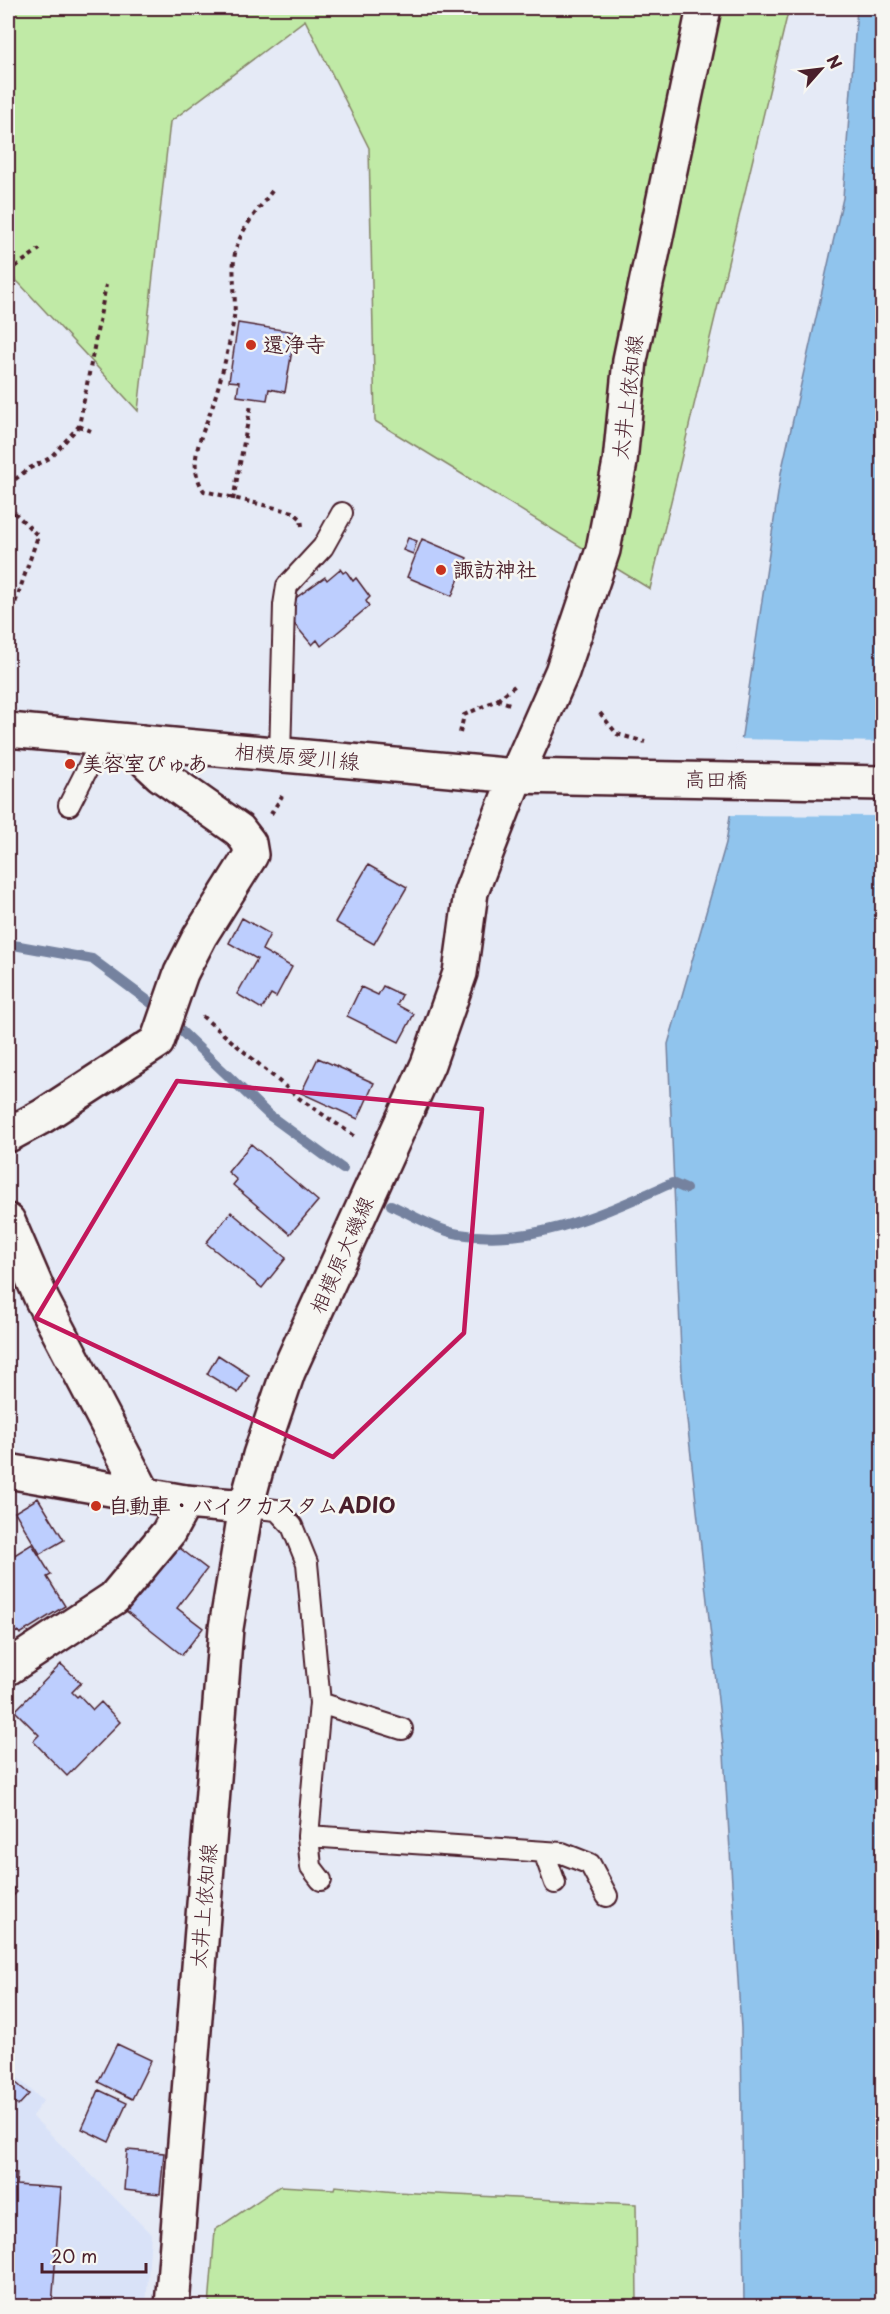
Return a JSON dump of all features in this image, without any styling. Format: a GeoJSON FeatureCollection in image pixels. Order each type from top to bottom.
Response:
{"type":"FeatureCollection","features":[{"type":"Feature","properties":{"kind":"main road","name":"太井上依知線"},"geometry":{"type":"LineString","coordinates":[[516,776],[562,672],[603,550],[620,462],[630,360],[704,8]]}},
{"type":"Feature","properties":{"kind":"main road","name":"相模原愛川線"},"geometry":{"type":"LineString","coordinates":[[8,730],[280,756],[550,778]]}},
{"type":"Feature","properties":{"kind":"main road"},"geometry":{"type":"LineString","coordinates":[[8,1135],[43,1116],[157,1042],[174,992],[200,936],[251,855],[249,843],[239,830],[161,775],[147,762],[141,742]]}},
{"type":"Feature","properties":{"kind":"main road","name":"相模原大磯線"},"geometry":{"type":"LineString","coordinates":[[246,1507],[260,1455],[288,1372],[428,1064],[456,983],[471,892],[516,776]]}},
{"type":"Feature","properties":{"kind":"main road","name":"高田橋"},"geometry":{"type":"LineString","coordinates":[[550,778],[882,783]]}},
{"type":"Feature","properties":{"kind":"main road"},"geometry":{"type":"LineString","coordinates":[[8,1221],[42,1300],[144,1494]]}},
{"type":"Feature","properties":{"kind":"main road"},"geometry":{"type":"LineString","coordinates":[[8,1471],[185,1502],[246,1507]]}},
{"type":"Feature","properties":{"kind":"main road"},"geometry":{"type":"LineString","coordinates":[[8,1668],[114,1598],[168,1533],[185,1502]]}},
{"type":"Feature","properties":{"kind":"main road","name":"太井上依知線"},"geometry":{"type":"LineString","coordinates":[[172,2307],[226,1628],[246,1507]]}},
{"type":"Feature","properties":{"kind":"lane"},"geometry":{"type":"LineString","coordinates":[[280,756],[284,605],[287,586],[323,546],[342,513]]}},
{"type":"Feature","properties":{"kind":"lane"},"geometry":{"type":"LineString","coordinates":[[69,806],[103,738]]}},
{"type":"Feature","properties":{"kind":"lane"},"geometry":{"type":"LineString","coordinates":[[246,1507],[277,1510],[292,1526],[307,1563],[320,1703],[308,1836],[311,1866],[321,1880]]}},
{"type":"Feature","properties":{"kind":"lane"},"geometry":{"type":"LineString","coordinates":[[320,1703],[402,1729]]}},
{"type":"Feature","properties":{"kind":"lane"},"geometry":{"type":"LineString","coordinates":[[308,1836],[562,1853],[590,1864],[607,1896]]}},
{"type":"Feature","properties":{"kind":"lane"},"geometry":{"type":"LineString","coordinates":[[544,1852],[555,1883]]}},
{"type":"Feature","properties":{"kind":"path"},"geometry":{"type":"LineString","coordinates":[[272,191],[242,232],[236,250],[231,281],[234,315],[214,402],[198,443],[196,478],[204,491],[233,500],[293,512],[301,519],[303,530]]}},
{"type":"Feature","properties":{"kind":"path"},"geometry":{"type":"LineString","coordinates":[[8,272],[40,249]]}},
{"type":"Feature","properties":{"kind":"path"},"geometry":{"type":"LineString","coordinates":[[8,485],[28,469],[50,458],[79,426],[106,285]]}},
{"type":"Feature","properties":{"kind":"path"},"geometry":{"type":"LineString","coordinates":[[233,500],[251,405]]}},
{"type":"Feature","properties":{"kind":"path"},"geometry":{"type":"LineString","coordinates":[[79,426],[91,431]]}},
{"type":"Feature","properties":{"kind":"path"},"geometry":{"type":"LineString","coordinates":[[8,506],[38,536],[8,624]]}},
{"type":"Feature","properties":{"kind":"path"},"geometry":{"type":"LineString","coordinates":[[460,733],[464,715],[497,700],[511,704]]}},
{"type":"Feature","properties":{"kind":"path"},"geometry":{"type":"LineString","coordinates":[[174,992],[300,1099],[386,1157]]}},
{"type":"Feature","properties":{"kind":"highlighted area"},"geometry":{"type":"Polygon","coordinates":[[[177,1081],[482,1109],[464,1333],[333,1457],[36,1318],[177,1081]]]}},
{"type":"Feature","properties":{"kind":"shaded area"},"geometry":{"type":"Polygon","coordinates":[[[8,2069],[43,2101],[32,2116],[151,2234],[146,2306],[8,2306],[8,2069]]]}},
{"type":"Feature","properties":{"kind":"green space"},"geometry":{"type":"Polygon","coordinates":[[[8,8],[789,8],[650,589],[375,421],[369,148],[305,20],[170,122],[138,411],[8,273],[8,8]]]}},
{"type":"Feature","properties":{"kind":"green space"},"geometry":{"type":"Polygon","coordinates":[[[280,2186],[334,2189],[335,2186],[396,2192],[636,2204],[637,2306],[209,2306],[215,2230],[280,2186]]]}},
{"type":"Feature","properties":{"kind":"water"},"geometry":{"type":"Polygon","coordinates":[[[857,8],[882,8],[882,2306],[744,2306],[741,2028],[724,1754],[682,1375],[668,1044],[726,843],[781,473],[843,198],[857,8]]]}},
{"type":"Feature","properties":{"kind":"pier"},"geometry":{"type":"Polygon","coordinates":[[[738,739],[882,742],[882,816],[727,815],[738,739]]]}},
{"type":"Feature","properties":{"kind":"building"},"geometry":{"type":"Polygon","coordinates":[[[238,323],[295,332],[285,392],[269,389],[267,400],[237,396],[239,382],[229,381],[238,323]]]}},
{"type":"Feature","properties":{"kind":"building"},"geometry":{"type":"Polygon","coordinates":[[[408,538],[417,541],[413,554],[403,550],[408,538]]]}},
{"type":"Feature","properties":{"kind":"building"},"geometry":{"type":"Polygon","coordinates":[[[422,539],[467,558],[452,596],[407,577],[422,539]]]}},
{"type":"Feature","properties":{"kind":"building"},"geometry":{"type":"Polygon","coordinates":[[[340,569],[343,573],[346,571],[353,581],[356,578],[370,597],[366,601],[369,606],[321,646],[317,640],[312,645],[291,620],[293,600],[325,577],[327,580],[340,569]]]}},
{"type":"Feature","properties":{"kind":"building"},"geometry":{"type":"Polygon","coordinates":[[[368,865],[407,887],[374,944],[335,922],[368,865]]]}},
{"type":"Feature","properties":{"kind":"building"},"geometry":{"type":"Polygon","coordinates":[[[242,918],[270,934],[262,950],[292,967],[276,997],[271,994],[262,1009],[237,994],[257,959],[229,943],[242,918]]]}},
{"type":"Feature","properties":{"kind":"building"},"geometry":{"type":"Polygon","coordinates":[[[383,986],[402,995],[397,1005],[414,1014],[399,1042],[347,1016],[361,987],[378,995],[383,986]]]}},
{"type":"Feature","properties":{"kind":"building"},"geometry":{"type":"Polygon","coordinates":[[[318,1058],[374,1083],[358,1119],[301,1093],[318,1058]]]}},
{"type":"Feature","properties":{"kind":"building"},"geometry":{"type":"Polygon","coordinates":[[[251,1144],[318,1201],[290,1234],[233,1185],[237,1180],[228,1172],[251,1144]]]}},
{"type":"Feature","properties":{"kind":"building"},"geometry":{"type":"Polygon","coordinates":[[[231,1212],[286,1258],[262,1288],[206,1243],[231,1212]]]}},
{"type":"Feature","properties":{"kind":"building"},"geometry":{"type":"Polygon","coordinates":[[[218,1355],[249,1375],[238,1393],[207,1374],[218,1355]]]}},
{"type":"Feature","properties":{"kind":"building"},"geometry":{"type":"Polygon","coordinates":[[[38,1498],[64,1540],[40,1554],[15,1512],[38,1498]]]}},
{"type":"Feature","properties":{"kind":"building"},"geometry":{"type":"Polygon","coordinates":[[[32,1544],[51,1575],[47,1577],[65,1606],[20,1634],[18,1631],[13,1634],[8,1624],[8,1559],[32,1544]]]}},
{"type":"Feature","properties":{"kind":"building"},"geometry":{"type":"Polygon","coordinates":[[[177,1546],[207,1569],[177,1608],[203,1628],[182,1655],[121,1607],[142,1581],[147,1585],[177,1546]]]}},
{"type":"Feature","properties":{"kind":"building"},"geometry":{"type":"Polygon","coordinates":[[[61,1664],[81,1683],[72,1692],[77,1697],[79,1695],[93,1710],[101,1702],[120,1722],[67,1776],[33,1741],[39,1735],[15,1711],[61,1664]]]}},
{"type":"Feature","properties":{"kind":"building"},"geometry":{"type":"Polygon","coordinates":[[[8,1882],[17,1892],[8,1901],[8,1882]]]}},
{"type":"Feature","properties":{"kind":"building"},"geometry":{"type":"Polygon","coordinates":[[[117,2044],[151,2060],[132,2099],[98,2082],[117,2044]]]}},
{"type":"Feature","properties":{"kind":"building"},"geometry":{"type":"Polygon","coordinates":[[[8,2076],[29,2094],[18,2106],[8,2096],[8,2076]]]}},
{"type":"Feature","properties":{"kind":"building"},"geometry":{"type":"Polygon","coordinates":[[[99,2090],[127,2103],[109,2142],[82,2129],[99,2090]]]}},
{"type":"Feature","properties":{"kind":"building"},"geometry":{"type":"Polygon","coordinates":[[[127,2150],[164,2153],[160,2194],[124,2190],[127,2150]]]}},
{"type":"Feature","properties":{"kind":"building"},"geometry":{"type":"Polygon","coordinates":[[[8,2172],[17,2173],[16,2185],[61,2188],[52,2306],[8,2306],[8,2172]]]}},
{"type":"Feature","properties":{"kind":"waterway"},"geometry":{"type":"LineString","coordinates":[[8,944],[92,959],[155,1006]]}},
{"type":"Feature","properties":{"kind":"waterway"},"geometry":{"type":"LineString","coordinates":[[177,1027],[269,1115],[343,1169]]}},
{"type":"Feature","properties":{"kind":"waterway"},"geometry":{"type":"LineString","coordinates":[[391,1205],[451,1232],[487,1237],[515,1236],[569,1224],[672,1183],[686,1189]]}},
{"type":"Feature","properties":{"kind":"place","name":"還浄寺"},"geometry":{"type":"Point","coordinates":[251,345]}},
{"type":"Feature","properties":{"kind":"place","name":"諏訪神社"},"geometry":{"type":"Point","coordinates":[441,570]}},
{"type":"Feature","properties":{"kind":"place","name":"美容室ぴゅあ"},"geometry":{"type":"Point","coordinates":[70,764]}},
{"type":"Feature","properties":{"kind":"place","name":"自動車・バイクカスタムADIO"},"geometry":{"type":"Point","coordinates":[96,1506]}}]}
